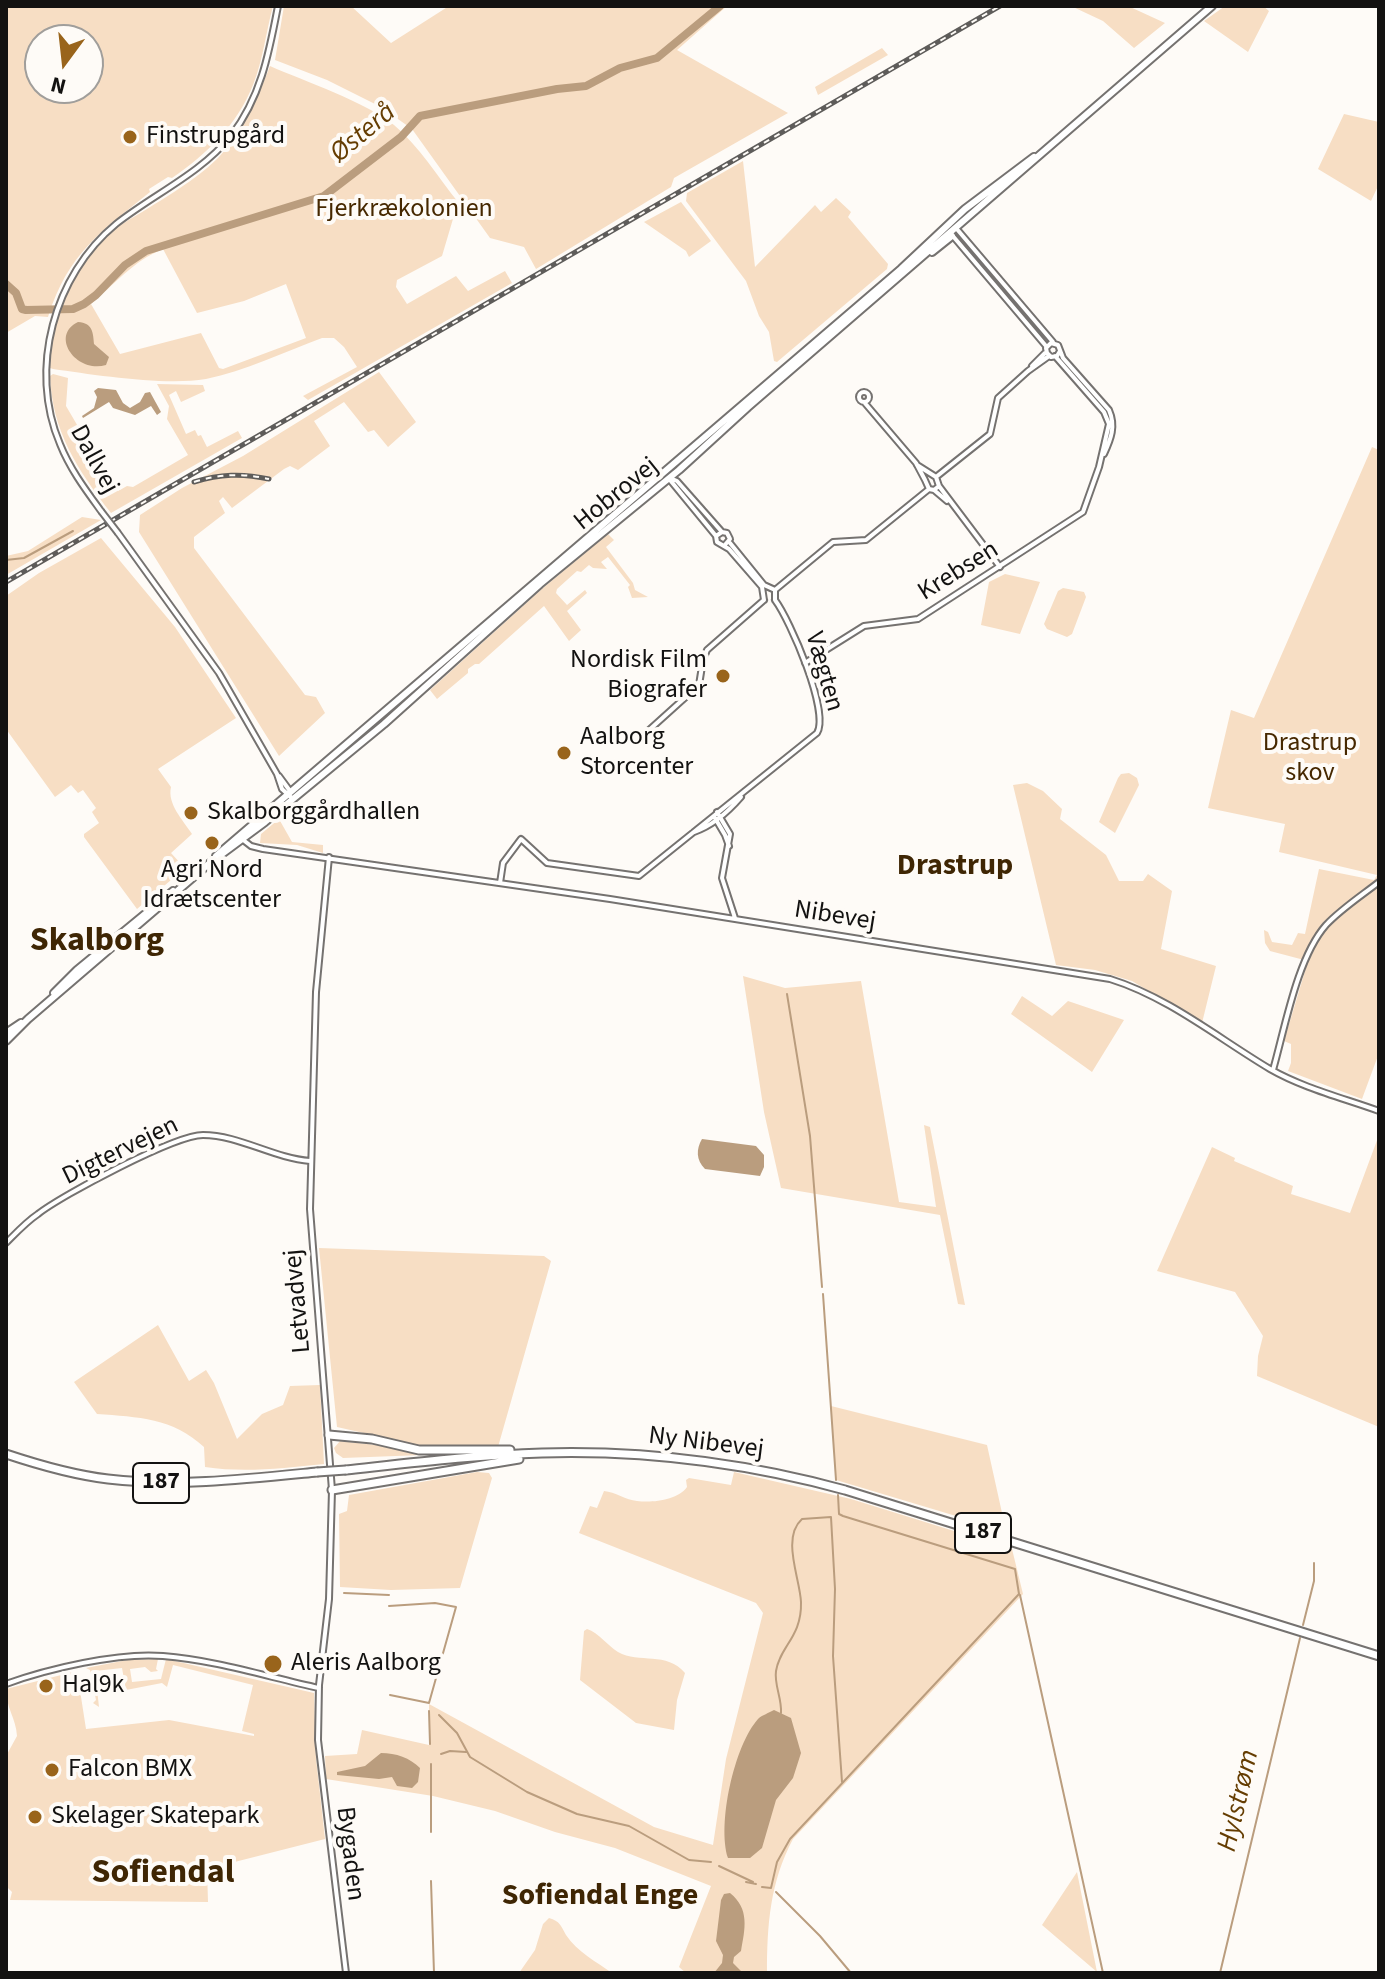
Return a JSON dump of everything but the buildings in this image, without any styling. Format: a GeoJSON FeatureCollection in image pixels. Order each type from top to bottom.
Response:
{"type":"FeatureCollection","features":[{"type":"Feature","properties":{"kind":"highway"},"geometry":{"type":"LineString","coordinates":[[329,1435],[372,1439],[419,1450],[527,1450],[543,1453]]}},
{"type":"Feature","properties":{"kind":"highway","name":"Ny Nibevej"},"geometry":{"type":"LineString","coordinates":[[6,1454],[104,1479],[148,1482],[220,1481],[543,1453],[701,1460],[809,1480],[1379,1656]]}},
{"type":"Feature","properties":{"kind":"highway"},"geometry":{"type":"LineString","coordinates":[[332,1490],[479,1464],[579,1453]]}},
{"type":"Feature","properties":{"kind":"main road","name":"Hobrovej"},"geometry":{"type":"LineString","coordinates":[[6,1041],[87,962],[426,687],[585,545],[1029,167],[1042,152],[1212,6]]}},
{"type":"Feature","properties":{"kind":"main road","name":"Hobrovej"},"geometry":{"type":"LineString","coordinates":[[667,474],[904,274],[996,186],[1042,152]]}},
{"type":"Feature","properties":{"kind":"main road","name":"Hobrovej"},"geometry":{"type":"LineString","coordinates":[[6,1033],[28,1019]]}},
{"type":"Feature","properties":{"kind":"street","name":"Dallvej"},"geometry":{"type":"LineString","coordinates":[[278,6],[259,86],[231,136],[193,172],[108,231],[80,264],[54,319],[47,352],[47,389],[59,443],[76,477],[219,673],[290,795]]}},
{"type":"Feature","properties":{"kind":"street"},"geometry":{"type":"LineString","coordinates":[[952,230],[1058,345],[1060,351],[1049,353]]}},
{"type":"Feature","properties":{"kind":"street","name":"Krebsen"},"geometry":{"type":"LineString","coordinates":[[952,230],[1049,353],[1107,418],[1109,428],[1099,467]]}},
{"type":"Feature","properties":{"kind":"street"},"geometry":{"type":"LineString","coordinates":[[667,474],[716,536],[718,544],[729,549],[765,589],[775,590],[833,542],[866,540],[990,434],[998,398],[1049,353],[1053,342]]}},
{"type":"Feature","properties":{"kind":"street","name":"Krebsen"},"geometry":{"type":"LineString","coordinates":[[805,663],[864,626],[918,619],[1083,512],[1113,433],[1112,418],[1109,410],[1060,351]]}},
{"type":"Feature","properties":{"kind":"street"},"geometry":{"type":"LineString","coordinates":[[866,401],[1000,567]]}},
{"type":"Feature","properties":{"kind":"street"},"geometry":{"type":"LineString","coordinates":[[648,731],[699,685],[707,650],[764,600],[765,589],[730,541],[729,535],[722,532],[677,481],[667,474]]}},
{"type":"Feature","properties":{"kind":"street"},"geometry":{"type":"LineString","coordinates":[[716,536],[722,532]]}},
{"type":"Feature","properties":{"kind":"street"},"geometry":{"type":"LineString","coordinates":[[724,546],[730,541]]}},
{"type":"Feature","properties":{"kind":"street"},"geometry":{"type":"LineString","coordinates":[[764,600],[775,600],[775,590]]}},
{"type":"Feature","properties":{"kind":"street","name":"Vægten"},"geometry":{"type":"LineString","coordinates":[[717,816],[817,733],[821,721],[795,634],[775,600]]}},
{"type":"Feature","properties":{"kind":"street"},"geometry":{"type":"LineString","coordinates":[[500,883],[503,863],[521,839],[547,863],[634,876],[643,874],[717,816],[730,834],[722,878],[735,920]]}},
{"type":"Feature","properties":{"kind":"street","name":"Nibevej"},"geometry":{"type":"LineString","coordinates":[[242,836],[251,846],[257,847],[1110,979],[1163,1002],[1273,1070],[1379,1111]]}},
{"type":"Feature","properties":{"kind":"street","name":"Letvadvej"},"geometry":{"type":"LineString","coordinates":[[318,1740],[319,1688],[329,1599],[332,1490],[311,1243],[310,1161],[316,992],[329,857]]}},
{"type":"Feature","properties":{"kind":"street"},"geometry":{"type":"LineString","coordinates":[[1273,1070],[1309,949],[1338,914],[1379,882]]}},
{"type":"Feature","properties":{"kind":"street","name":"Digtervejen"},"geometry":{"type":"LineString","coordinates":[[6,1243],[45,1209],[180,1139],[213,1136],[310,1161]]}},
{"type":"Feature","properties":{"kind":"street"},"geometry":{"type":"LineString","coordinates":[[6,1684],[111,1659],[145,1655],[183,1659],[319,1688]]}},
{"type":"Feature","properties":{"kind":"street","name":"Bygaden"},"geometry":{"type":"LineString","coordinates":[[318,1740],[346,1973]]}},
{"type":"Feature","properties":{"kind":"green space","name":"Finstrupgård"},"geometry":{"type":"Polygon","coordinates":[[[6,6],[273,6],[253,85],[230,126],[197,159],[172,178],[168,177],[149,189],[150,192],[101,232],[65,276],[48,317],[35,316],[6,333],[6,6]]]}},
{"type":"Feature","properties":{"kind":"green space"},"geometry":{"type":"Polygon","coordinates":[[[284,6],[351,6],[391,43],[449,6],[727,6],[677,50],[788,113],[674,178],[671,187],[536,269],[524,247],[490,238],[412,129],[381,107],[327,80],[275,60],[284,6]]]}},
{"type":"Feature","properties":{"kind":"green space"},"geometry":{"type":"Polygon","coordinates":[[[1071,6],[1128,6],[1165,23],[1134,48],[1103,21],[1071,6]]]}},
{"type":"Feature","properties":{"kind":"green space"},"geometry":{"type":"Polygon","coordinates":[[[1225,6],[1263,6],[1269,11],[1248,52],[1204,21],[1225,6]]]}},
{"type":"Feature","properties":{"kind":"green space"},"geometry":{"type":"Polygon","coordinates":[[[882,48],[888,55],[818,95],[815,87],[882,48]]]}},
{"type":"Feature","properties":{"kind":"green space","name":"Fjerkrækolonien"},"geometry":{"type":"Polygon","coordinates":[[[270,66],[382,116],[412,142],[458,202],[442,256],[397,280],[396,287],[407,304],[456,276],[468,291],[505,271],[512,283],[308,400],[303,396],[357,367],[334,338],[322,338],[221,376],[189,381],[130,379],[50,368],[51,349],[61,310],[88,258],[114,229],[182,187],[218,158],[242,126],[270,66]],[[163,249],[133,266],[91,304],[120,354],[201,333],[219,368],[223,369],[306,338],[286,284],[244,301],[197,313],[163,249]]]}},
{"type":"Feature","properties":{"kind":"green space"},"geometry":{"type":"Polygon","coordinates":[[[1344,114],[1379,122],[1379,184],[1371,201],[1318,169],[1344,114]]]}},
{"type":"Feature","properties":{"kind":"green space"},"geometry":{"type":"Polygon","coordinates":[[[743,161],[755,267],[815,205],[821,212],[836,198],[851,212],[848,217],[888,264],[887,269],[777,362],[774,361],[769,332],[759,316],[746,281],[686,201],[687,193],[743,161]]]}},
{"type":"Feature","properties":{"kind":"green space"},"geometry":{"type":"Polygon","coordinates":[[[681,202],[711,241],[689,257],[686,251],[644,222],[681,202]]]}},
{"type":"Feature","properties":{"kind":"green space"},"geometry":{"type":"Polygon","coordinates":[[[379,372],[416,422],[388,447],[374,430],[368,432],[344,402],[314,421],[330,446],[298,470],[290,466],[284,469],[232,508],[223,497],[219,501],[225,513],[194,537],[194,548],[305,695],[316,697],[325,713],[279,756],[139,532],[140,515],[379,372]]]}},
{"type":"Feature","properties":{"kind":"green space"},"geometry":{"type":"Polygon","coordinates":[[[50,376],[68,378],[66,406],[99,470],[105,472],[118,491],[127,486],[133,487],[188,455],[167,419],[169,406],[157,384],[203,385],[205,391],[181,402],[176,391],[169,395],[186,434],[195,430],[207,447],[238,431],[242,438],[111,513],[78,466],[61,432],[52,396],[50,376]]]}},
{"type":"Feature","properties":{"kind":"green space","name":"Drastrup skov"},"geometry":{"type":"Polygon","coordinates":[[[1372,447],[1379,450],[1379,1053],[1362,1099],[1288,1071],[1291,1044],[1284,1041],[1308,961],[1270,951],[1265,943],[1264,930],[1272,942],[1292,945],[1298,933],[1305,934],[1319,869],[1374,880],[1377,875],[1279,852],[1285,824],[1208,808],[1231,710],[1254,718],[1372,447]]]}},
{"type":"Feature","properties":{"kind":"green space"},"geometry":{"type":"Polygon","coordinates":[[[82,517],[101,520],[6,575],[6,556],[28,551],[82,517]]]}},
{"type":"Feature","properties":{"kind":"green space"},"geometry":{"type":"Polygon","coordinates":[[[608,534],[614,540],[606,547],[635,590],[648,597],[632,598],[630,585],[608,557],[601,562],[607,569],[589,565],[557,589],[556,593],[567,605],[585,590],[587,593],[567,611],[581,630],[569,641],[544,606],[437,699],[430,690],[608,534]]]}},
{"type":"Feature","properties":{"kind":"green space"},"geometry":{"type":"Polygon","coordinates":[[[101,538],[175,627],[236,718],[158,769],[171,787],[171,800],[192,834],[171,853],[182,865],[175,870],[178,874],[137,909],[84,837],[99,823],[92,812],[96,808],[83,790],[78,793],[71,785],[55,797],[6,729],[6,596],[39,573],[101,538]]]}},
{"type":"Feature","properties":{"kind":"green space"},"geometry":{"type":"Polygon","coordinates":[[[1005,574],[1040,582],[1020,634],[981,625],[989,582],[1005,574]]]}},
{"type":"Feature","properties":{"kind":"green space"},"geometry":{"type":"Polygon","coordinates":[[[1063,588],[1084,592],[1086,597],[1072,634],[1067,637],[1047,629],[1044,624],[1058,591],[1063,588]]]}},
{"type":"Feature","properties":{"kind":"green space"},"geometry":{"type":"Polygon","coordinates":[[[1129,773],[1137,778],[1139,785],[1115,833],[1099,822],[1118,778],[1121,774],[1129,773]]]}},
{"type":"Feature","properties":{"kind":"green space"},"geometry":{"type":"Polygon","coordinates":[[[1027,783],[1043,791],[1062,809],[1060,819],[1106,855],[1119,881],[1143,881],[1148,874],[1172,891],[1161,949],[1216,966],[1202,1023],[1132,981],[1095,970],[1056,965],[1013,785],[1027,783]]]}},
{"type":"Feature","properties":{"kind":"green space"},"geometry":{"type":"Polygon","coordinates":[[[279,819],[292,842],[323,845],[323,853],[297,845],[260,843],[261,834],[279,819]]]}},
{"type":"Feature","properties":{"kind":"green space"},"geometry":{"type":"Polygon","coordinates":[[[743,976],[785,988],[861,981],[899,1202],[936,1207],[924,1125],[930,1127],[965,1305],[958,1304],[940,1215],[781,1188],[764,1112],[743,976]]]}},
{"type":"Feature","properties":{"kind":"green space"},"geometry":{"type":"Polygon","coordinates":[[[1022,996],[1052,1016],[1068,1001],[1124,1020],[1092,1072],[1011,1014],[1022,996]]]}},
{"type":"Feature","properties":{"kind":"green space"},"geometry":{"type":"Polygon","coordinates":[[[1379,1135],[1379,1427],[1257,1376],[1263,1336],[1235,1292],[1157,1271],[1212,1147],[1235,1158],[1234,1161],[1293,1186],[1291,1194],[1350,1213],[1379,1135]]]}},
{"type":"Feature","properties":{"kind":"green space"},"geometry":{"type":"Polygon","coordinates":[[[319,1248],[544,1256],[551,1261],[498,1447],[417,1445],[337,1427],[319,1248]]]}},
{"type":"Feature","properties":{"kind":"green space"},"geometry":{"type":"Polygon","coordinates":[[[158,1325],[189,1381],[206,1370],[237,1439],[262,1414],[283,1405],[290,1386],[320,1385],[324,1464],[250,1470],[205,1467],[204,1447],[180,1430],[141,1418],[97,1414],[74,1382],[158,1325]]]}},
{"type":"Feature","properties":{"kind":"green space"},"geometry":{"type":"Polygon","coordinates":[[[831,1406],[987,1445],[1006,1531],[836,1480],[831,1406]]]}},
{"type":"Feature","properties":{"kind":"green space"},"geometry":{"type":"Polygon","coordinates":[[[340,1441],[422,1455],[343,1458],[334,1448],[340,1441]]]}},
{"type":"Feature","properties":{"kind":"green space"},"geometry":{"type":"Polygon","coordinates":[[[477,1472],[489,1473],[492,1478],[460,1588],[391,1590],[340,1587],[339,1514],[347,1511],[349,1495],[477,1472]]]}},
{"type":"Feature","properties":{"kind":"green space"},"geometry":{"type":"Polygon","coordinates":[[[734,1472],[851,1499],[1012,1549],[1023,1594],[793,1839],[779,1871],[771,1904],[767,1973],[686,1973],[679,1967],[711,1886],[615,1848],[495,1811],[433,1796],[326,1779],[325,1756],[357,1754],[362,1730],[429,1745],[429,1704],[654,1827],[713,1845],[726,1759],[763,1613],[756,1603],[579,1533],[590,1506],[597,1508],[604,1491],[643,1502],[657,1501],[683,1491],[689,1478],[731,1485],[734,1472]]]}},
{"type":"Feature","properties":{"kind":"green space"},"geometry":{"type":"Polygon","coordinates":[[[587,1629],[618,1652],[670,1662],[685,1673],[677,1700],[674,1730],[636,1723],[580,1680],[584,1631],[587,1629]]]}},
{"type":"Feature","properties":{"kind":"green space"},"geometry":{"type":"Polygon","coordinates":[[[158,1659],[158,1671],[151,1672],[145,1667],[130,1669],[132,1682],[161,1679],[166,1659],[314,1693],[316,1758],[325,1839],[207,1869],[208,1902],[10,1900],[12,1892],[6,1886],[6,1756],[17,1736],[6,1689],[77,1671],[86,1729],[169,1720],[254,1736],[242,1731],[253,1685],[173,1665],[167,1687],[162,1683],[126,1690],[122,1668],[95,1671],[99,1707],[93,1703],[96,1700],[90,1670],[86,1668],[127,1660],[158,1659]]]}},
{"type":"Feature","properties":{"kind":"green space"},"geometry":{"type":"Polygon","coordinates":[[[1077,1872],[1097,1972],[1042,1925],[1077,1872]]]}},
{"type":"Feature","properties":{"kind":"green space"},"geometry":{"type":"Polygon","coordinates":[[[549,1918],[558,1922],[581,1952],[612,1973],[519,1973],[535,1950],[543,1924],[549,1918]]]}},
{"type":"Feature","properties":{"kind":"shaded area"},"geometry":{"type":"Polygon","coordinates":[[[78,322],[87,324],[91,329],[94,344],[109,357],[106,365],[85,364],[70,352],[66,336],[78,322]]]}},
{"type":"Feature","properties":{"kind":"shaded area"},"geometry":{"type":"Polygon","coordinates":[[[98,388],[116,390],[123,403],[130,408],[150,392],[161,412],[157,415],[151,406],[135,415],[113,408],[109,402],[83,418],[94,408],[97,397],[94,391],[98,388]]]}},
{"type":"Feature","properties":{"kind":"shaded area"},"geometry":{"type":"Polygon","coordinates":[[[702,1139],[756,1146],[764,1155],[760,1176],[705,1169],[698,1154],[702,1139]]]}},
{"type":"Feature","properties":{"kind":"shaded area"},"geometry":{"type":"Polygon","coordinates":[[[774,1710],[791,1718],[801,1753],[793,1778],[776,1800],[762,1848],[750,1858],[728,1858],[725,1843],[726,1806],[735,1766],[749,1731],[758,1719],[774,1710]]]}},
{"type":"Feature","properties":{"kind":"shaded area"},"geometry":{"type":"Polygon","coordinates":[[[381,1753],[402,1757],[416,1764],[420,1768],[418,1782],[412,1788],[397,1786],[392,1777],[379,1779],[337,1775],[337,1772],[365,1766],[381,1753]]]}},
{"type":"Feature","properties":{"kind":"shaded area"},"geometry":{"type":"Polygon","coordinates":[[[730,1893],[743,1913],[741,1951],[734,1957],[733,1963],[743,1973],[714,1973],[722,1963],[723,1955],[716,1941],[721,1900],[724,1894],[730,1893]]]}},
{"type":"Feature","properties":{"kind":"waterway","name":"Østerå"},"geometry":{"type":"LineString","coordinates":[[6,284],[16,293],[22,309],[73,309],[96,295],[125,265],[146,251],[324,196],[401,137],[420,116],[586,86],[620,68],[657,58],[720,6]]}},
{"type":"Feature","properties":{"kind":"waterway"},"geometry":{"type":"LineString","coordinates":[[6,560],[24,558],[73,531]]}},
{"type":"Feature","properties":{"kind":"waterway"},"geometry":{"type":"LineString","coordinates":[[787,994],[810,1136],[822,1287]]}},
{"type":"Feature","properties":{"kind":"waterway"},"geometry":{"type":"LineString","coordinates":[[823,1294],[836,1480]]}},
{"type":"Feature","properties":{"kind":"waterway"},"geometry":{"type":"LineString","coordinates":[[762,1887],[771,1888],[777,1862],[790,1839],[1019,1594],[1015,1569],[843,1516],[839,1514],[838,1495]]}},
{"type":"Feature","properties":{"kind":"waterway"},"geometry":{"type":"LineString","coordinates":[[781,1713],[776,1671],[795,1633],[801,1602],[793,1559],[793,1537],[802,1519],[831,1517],[835,1589],[833,1656],[842,1782]]}},
{"type":"Feature","properties":{"kind":"waterway","name":"Hylstrøm"},"geometry":{"type":"LineString","coordinates":[[1303,1625],[1314,1581],[1314,1563]]}},
{"type":"Feature","properties":{"kind":"waterway"},"geometry":{"type":"LineString","coordinates":[[344,1593],[389,1595]]}},
{"type":"Feature","properties":{"kind":"waterway"},"geometry":{"type":"LineString","coordinates":[[1020,1595],[1103,1973]]}},
{"type":"Feature","properties":{"kind":"waterway"},"geometry":{"type":"LineString","coordinates":[[389,1606],[435,1603],[456,1607],[429,1703],[390,1695]]}},
{"type":"Feature","properties":{"kind":"waterway","name":"Hylstrøm"},"geometry":{"type":"LineString","coordinates":[[1220,1973],[1300,1638]]}},
{"type":"Feature","properties":{"kind":"waterway"},"geometry":{"type":"LineString","coordinates":[[429,1711],[430,1744]]}},
{"type":"Feature","properties":{"kind":"waterway"},"geometry":{"type":"LineString","coordinates":[[439,1715],[457,1733],[470,1757],[527,1792],[577,1814],[629,1826],[689,1860],[711,1862]]}},
{"type":"Feature","properties":{"kind":"waterway"},"geometry":{"type":"LineString","coordinates":[[441,1754],[466,1752]]}},
{"type":"Feature","properties":{"kind":"waterway"},"geometry":{"type":"LineString","coordinates":[[431,1764],[431,1832]]}},
{"type":"Feature","properties":{"kind":"waterway"},"geometry":{"type":"LineString","coordinates":[[719,1866],[753,1882]]}},
{"type":"Feature","properties":{"kind":"waterway"},"geometry":{"type":"LineString","coordinates":[[431,1881],[434,1973]]}},
{"type":"Feature","properties":{"kind":"waterway"},"geometry":{"type":"LineString","coordinates":[[746,1882],[756,1884]]}},
{"type":"Feature","properties":{"kind":"waterway"},"geometry":{"type":"LineString","coordinates":[[776,1892],[851,1973]]}},
{"type":"Feature","properties":{"kind":"railway"},"geometry":{"type":"LineString","coordinates":[[6,582],[1000,6]]}},
{"type":"Feature","properties":{"kind":"railway"},"geometry":{"type":"LineString","coordinates":[[194,482],[231,475],[269,479]]}},
{"type":"Feature","properties":{"kind":"place","name":"Finstrupgård"},"geometry":{"type":"Point","coordinates":[130,137]}},
{"type":"Feature","properties":{"kind":"place","name":"Nordisk Film Biografer"},"geometry":{"type":"Point","coordinates":[723,676]}},
{"type":"Feature","properties":{"kind":"place","name":"Aalborg Storcenter"},"geometry":{"type":"Point","coordinates":[564,753]}},
{"type":"Feature","properties":{"kind":"place","name":"Skalborggårdhallen"},"geometry":{"type":"Point","coordinates":[191,813]}},
{"type":"Feature","properties":{"kind":"place","name":"Agri Nord Idrætscenter"},"geometry":{"type":"Point","coordinates":[212,843]}},
{"type":"Feature","properties":{"kind":"place","name":"Aleris Aalborg"},"geometry":{"type":"Point","coordinates":[273,1664]}},
{"type":"Feature","properties":{"kind":"place","name":"Hal9k"},"geometry":{"type":"Point","coordinates":[46,1686]}},
{"type":"Feature","properties":{"kind":"place","name":"Falcon BMX"},"geometry":{"type":"Point","coordinates":[52,1770]}},
{"type":"Feature","properties":{"kind":"place","name":"Skelager Skatepark"},"geometry":{"type":"Point","coordinates":[35,1817]}},
{"type":"Feature","properties":{"kind":"district","name":"Drastrup"},"geometry":{"type":"Point","coordinates":[955,867]}},
{"type":"Feature","properties":{"kind":"district","name":"Skalborg"},"geometry":{"type":"Point","coordinates":[97,943]}},
{"type":"Feature","properties":{"kind":"district","name":"Sofiendal"},"geometry":{"type":"Point","coordinates":[163,1875]}},
{"type":"Feature","properties":{"kind":"district","name":"Sofiendal Enge"},"geometry":{"type":"Point","coordinates":[600,1897]}}]}
